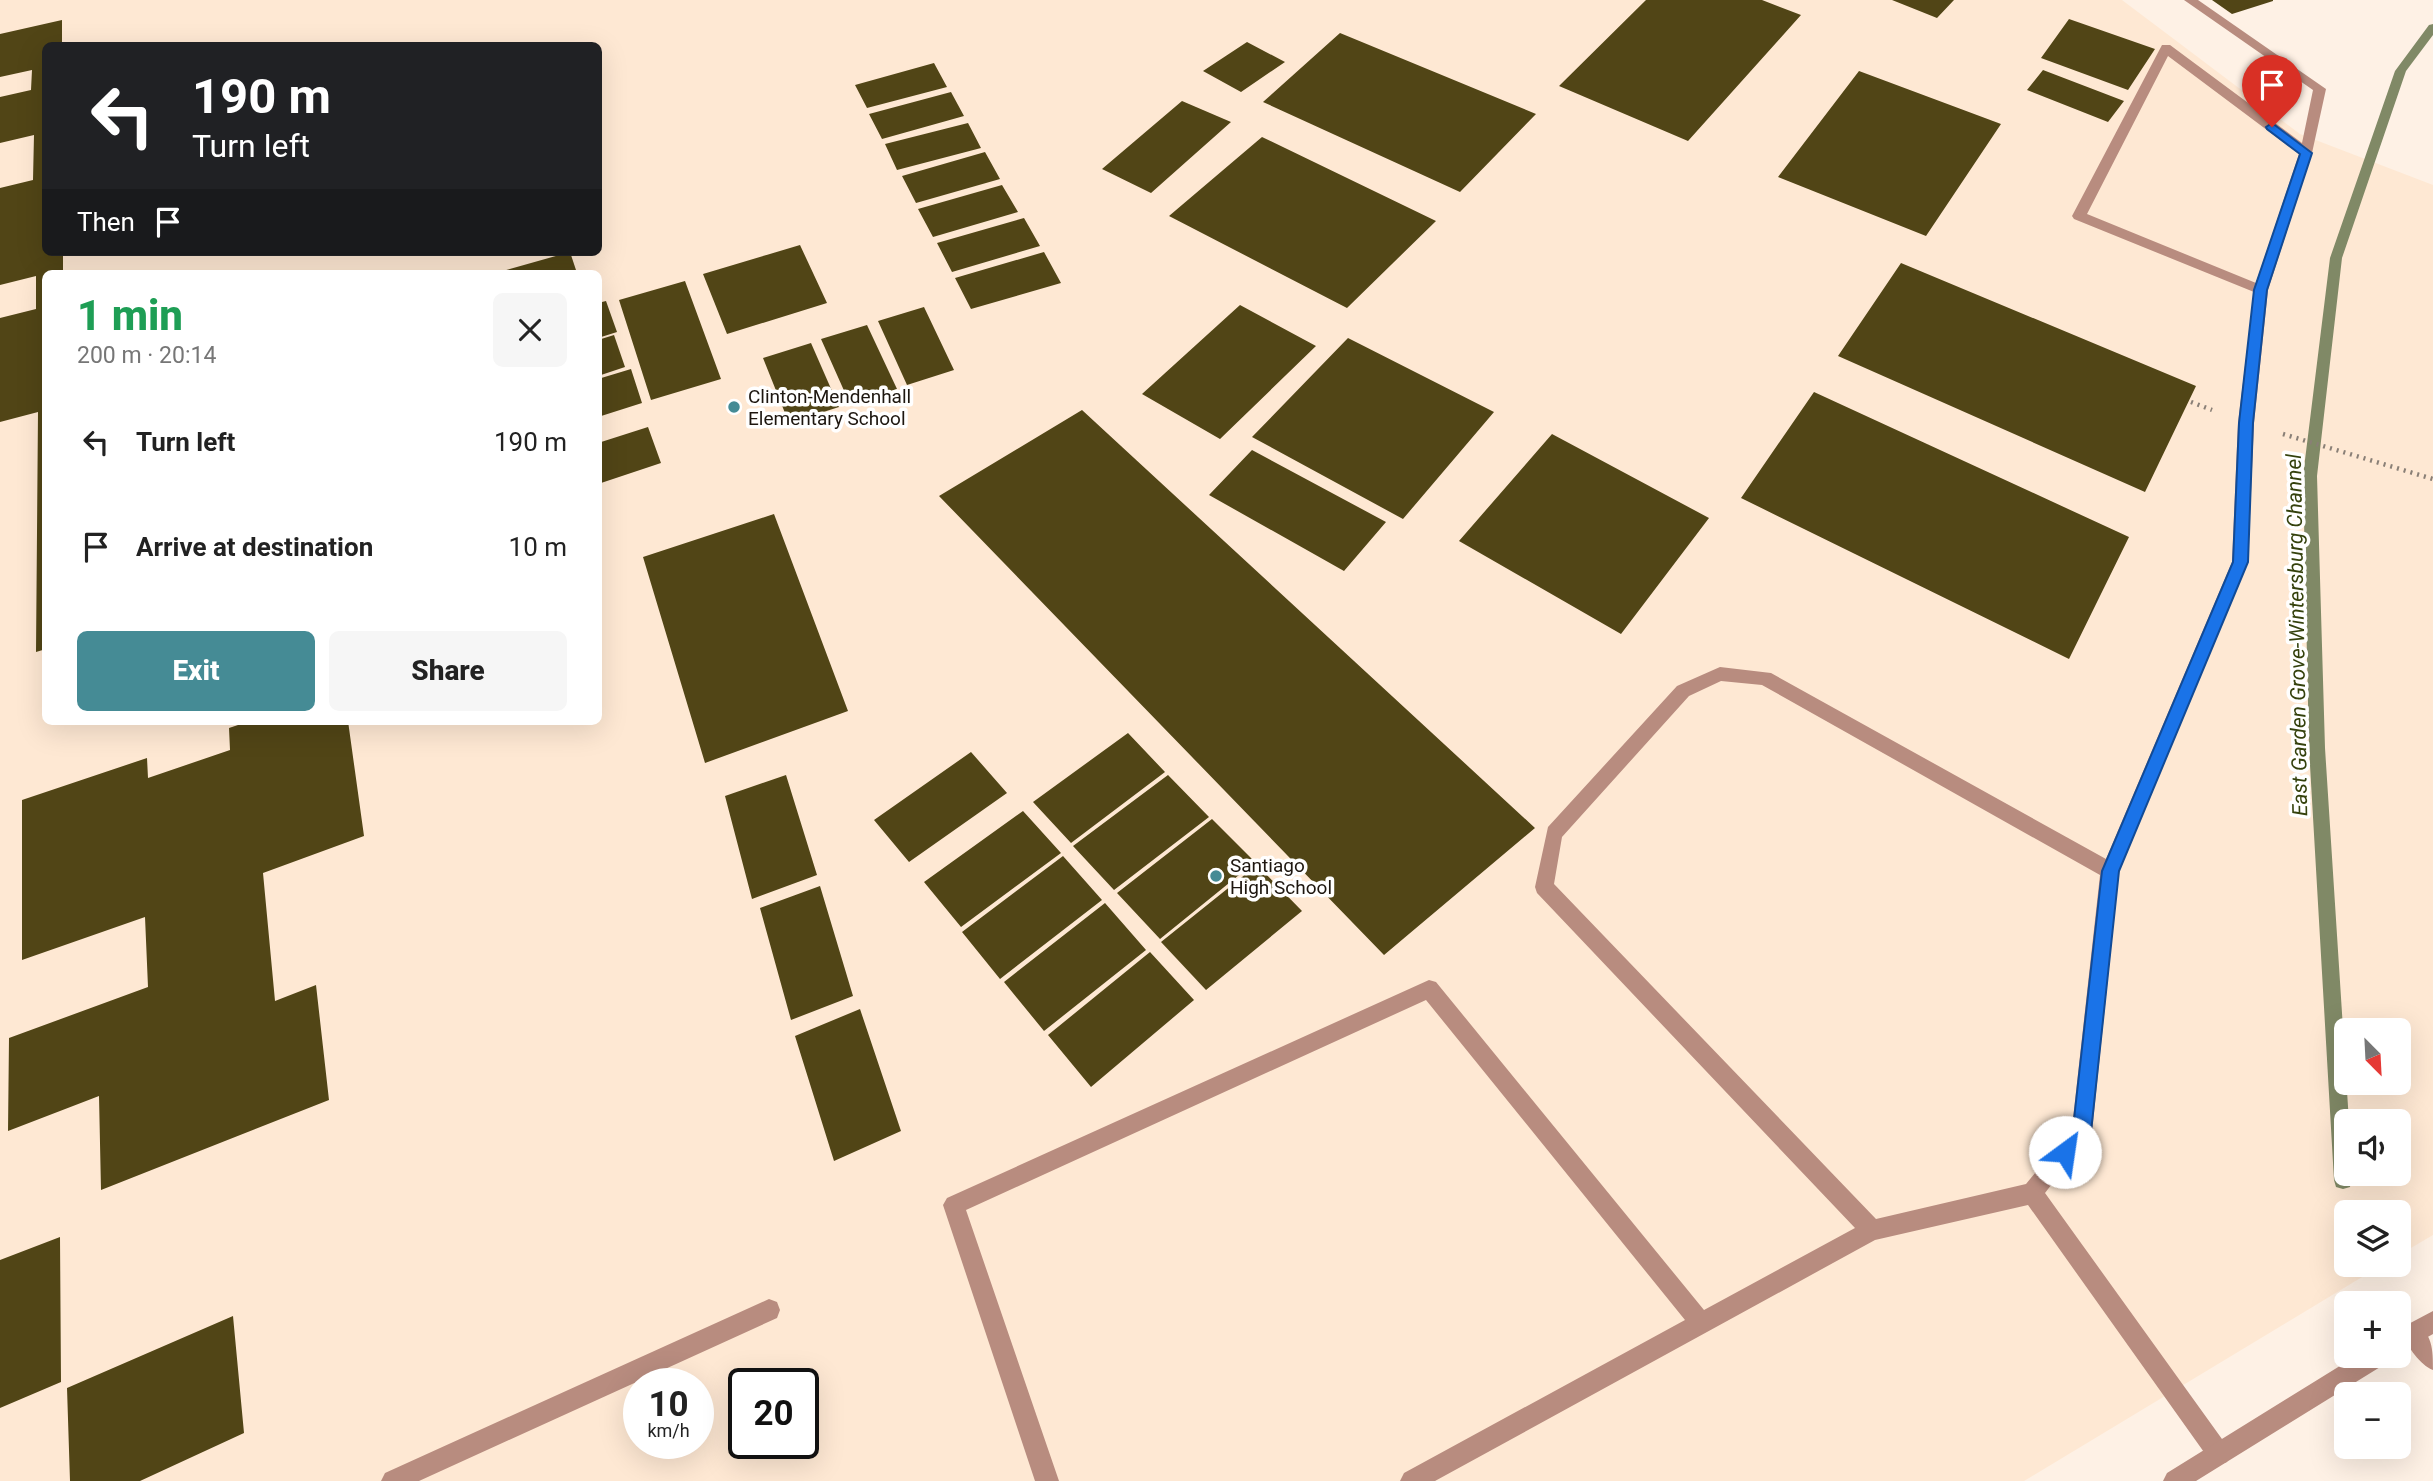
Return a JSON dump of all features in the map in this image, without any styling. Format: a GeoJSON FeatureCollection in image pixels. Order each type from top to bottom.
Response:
{"type":"FeatureCollection","features":[{"type":"Feature","properties":{"kind":"street"},"geometry":{"type":"LineString","coordinates":[[1412,1481],[1872,1230],[2032,1192],[2082,1132],[2110,871],[2240,562],[2246,423],[2260,290],[2306,153],[2319,89],[2190,0]]}},
{"type":"Feature","properties":{"kind":"street"},"geometry":{"type":"LineString","coordinates":[[2260,290],[2079,216],[2166,48],[2306,153]]}},
{"type":"Feature","properties":{"kind":"street"},"geometry":{"type":"LineString","coordinates":[[1872,1230],[1544,887],[1554,833],[1683,691],[1720,674],[1765,678],[2110,871]]}},
{"type":"Feature","properties":{"kind":"street"},"geometry":{"type":"LineString","coordinates":[[1047,1481],[954,1205],[1429,989],[1701,1324]]}},
{"type":"Feature","properties":{"kind":"street"},"geometry":{"type":"LineString","coordinates":[[2032,1192],[2219,1454]]}},
{"type":"Feature","properties":{"kind":"street"},"geometry":{"type":"LineString","coordinates":[[393,1481],[769,1310]]}},
{"type":"Feature","properties":{"kind":"street"},"geometry":{"type":"LineString","coordinates":[[2411,1335],[2433,1321]]}},
{"type":"Feature","properties":{"kind":"street"},"geometry":{"type":"LineString","coordinates":[[2411,1342],[2433,1359]]}},
{"type":"Feature","properties":{"kind":"street"},"geometry":{"type":"LineString","coordinates":[[2175,1481],[2358,1368]]}},
{"type":"Feature","properties":{"kind":"path"},"geometry":{"type":"LineString","coordinates":[[2246,423],[2433,479]]}},
{"type":"Feature","properties":{"kind":"shaded area","name":"Santiago High School"},"geometry":{"type":"Polygon","coordinates":[[[0,0],[2122,0],[2300,134],[2433,185],[2433,1235],[2411,1248],[2411,1200],[2334,1200],[2334,1277],[2362,1277],[2339,1291],[2334,1291],[2334,1294],[2024,1481],[0,1481],[0,0]]]}},
{"type":"Feature","properties":{"kind":"building"},"geometry":{"type":"Polygon","coordinates":[[[1646,0],[1762,0],[1801,15],[1688,141],[1559,86],[1646,0]]]}},
{"type":"Feature","properties":{"kind":"building"},"geometry":{"type":"Polygon","coordinates":[[[1892,0],[1954,0],[1937,18],[1892,0]]]}},
{"type":"Feature","properties":{"kind":"building"},"geometry":{"type":"Polygon","coordinates":[[[2212,0],[2273,0],[2273,1],[2232,14],[2212,0]]]}},
{"type":"Feature","properties":{"kind":"building"},"geometry":{"type":"Polygon","coordinates":[[[2069,19],[2155,49],[2128,90],[2041,58],[2069,19]]]}},
{"type":"Feature","properties":{"kind":"building"},"geometry":{"type":"Polygon","coordinates":[[[62,20],[62,42],[42,42],[42,256],[63,256],[63,270],[42,270],[42,650],[36,652],[38,412],[0,422],[0,318],[36,309],[36,276],[0,285],[0,188],[33,180],[34,135],[0,143],[0,97],[31,90],[32,70],[0,77],[0,34],[62,20]]]}},
{"type":"Feature","properties":{"kind":"building"},"geometry":{"type":"Polygon","coordinates":[[[1340,33],[1536,114],[1460,192],[1263,102],[1340,33]]]}},
{"type":"Feature","properties":{"kind":"building"},"geometry":{"type":"Polygon","coordinates":[[[1247,42],[1285,62],[1241,92],[1203,71],[1247,42]]]}},
{"type":"Feature","properties":{"kind":"building"},"geometry":{"type":"Polygon","coordinates":[[[934,63],[947,87],[867,108],[855,85],[934,63]]]}},
{"type":"Feature","properties":{"kind":"building"},"geometry":{"type":"Polygon","coordinates":[[[2043,70],[2124,101],[2108,122],[2027,90],[2043,70]]]}},
{"type":"Feature","properties":{"kind":"building"},"geometry":{"type":"Polygon","coordinates":[[[1859,71],[2001,124],[1926,236],[1778,177],[1859,71]]]}},
{"type":"Feature","properties":{"kind":"building"},"geometry":{"type":"Polygon","coordinates":[[[951,92],[964,116],[882,139],[869,114],[951,92]]]}},
{"type":"Feature","properties":{"kind":"building"},"geometry":{"type":"Polygon","coordinates":[[[1182,101],[1231,122],[1151,193],[1102,169],[1182,101]]]}},
{"type":"Feature","properties":{"kind":"building"},"geometry":{"type":"Polygon","coordinates":[[[968,123],[981,148],[897,170],[885,144],[968,123]]]}},
{"type":"Feature","properties":{"kind":"building"},"geometry":{"type":"Polygon","coordinates":[[[1262,137],[1436,221],[1347,308],[1169,216],[1262,137]]]}},
{"type":"Feature","properties":{"kind":"building"},"geometry":{"type":"Polygon","coordinates":[[[985,152],[1000,179],[916,203],[902,176],[985,152]]]}},
{"type":"Feature","properties":{"kind":"building"},"geometry":{"type":"Polygon","coordinates":[[[1002,185],[1018,212],[933,237],[918,209],[1002,185]]]}},
{"type":"Feature","properties":{"kind":"building"},"geometry":{"type":"Polygon","coordinates":[[[1024,218],[1040,246],[952,272],[937,243],[1024,218]]]}},
{"type":"Feature","properties":{"kind":"building"},"geometry":{"type":"Polygon","coordinates":[[[800,245],[827,303],[727,334],[703,274],[800,245]]]}},
{"type":"Feature","properties":{"kind":"building"},"geometry":{"type":"Polygon","coordinates":[[[1044,252],[1061,283],[971,309],[955,278],[1044,252]]]}},
{"type":"Feature","properties":{"kind":"building"},"geometry":{"type":"Polygon","coordinates":[[[556,256],[571,256],[576,270],[506,270],[556,256]]]}},
{"type":"Feature","properties":{"kind":"building"},"geometry":{"type":"Polygon","coordinates":[[[1901,263],[2196,386],[2145,492],[1838,356],[1901,263]]]}},
{"type":"Feature","properties":{"kind":"building"},"geometry":{"type":"Polygon","coordinates":[[[685,281],[721,379],[651,400],[619,300],[685,281]]]}},
{"type":"Feature","properties":{"kind":"building"},"geometry":{"type":"Polygon","coordinates":[[[606,301],[617,332],[602,337],[602,302],[606,301]]]}},
{"type":"Feature","properties":{"kind":"building"},"geometry":{"type":"Polygon","coordinates":[[[1240,305],[1316,346],[1220,439],[1142,394],[1240,305]]]}},
{"type":"Feature","properties":{"kind":"building"},"geometry":{"type":"Polygon","coordinates":[[[924,307],[954,370],[907,385],[878,321],[924,307]]]}},
{"type":"Feature","properties":{"kind":"building"},"geometry":{"type":"Polygon","coordinates":[[[867,325],[897,389],[850,404],[821,339],[867,325]]]}},
{"type":"Feature","properties":{"kind":"building"},"geometry":{"type":"Polygon","coordinates":[[[614,335],[625,367],[602,375],[602,339],[614,335]]]}},
{"type":"Feature","properties":{"kind":"building"},"geometry":{"type":"Polygon","coordinates":[[[1348,338],[1494,412],[1403,519],[1252,437],[1348,338]]]}},
{"type":"Feature","properties":{"kind":"building"},"geometry":{"type":"Polygon","coordinates":[[[811,343],[839,407],[789,423],[763,358],[811,343]]]}},
{"type":"Feature","properties":{"kind":"building"},"geometry":{"type":"Polygon","coordinates":[[[631,369],[642,403],[602,416],[602,378],[631,369]]]}},
{"type":"Feature","properties":{"kind":"building"},"geometry":{"type":"Polygon","coordinates":[[[1814,392],[2129,537],[2069,659],[1741,498],[1814,392]]]}},
{"type":"Feature","properties":{"kind":"building"},"geometry":{"type":"Polygon","coordinates":[[[1082,410],[1535,828],[1384,955],[939,496],[1082,410]]]}},
{"type":"Feature","properties":{"kind":"building"},"geometry":{"type":"Polygon","coordinates":[[[648,427],[661,463],[602,483],[602,442],[648,427]]]}},
{"type":"Feature","properties":{"kind":"building"},"geometry":{"type":"Polygon","coordinates":[[[1552,434],[1709,518],[1621,634],[1459,541],[1552,434]]]}},
{"type":"Feature","properties":{"kind":"building"},"geometry":{"type":"Polygon","coordinates":[[[1252,450],[1386,522],[1344,571],[1209,495],[1252,450]]]}},
{"type":"Feature","properties":{"kind":"building"},"geometry":{"type":"Polygon","coordinates":[[[774,514],[848,711],[705,763],[643,557],[774,514]]]}},
{"type":"Feature","properties":{"kind":"building"},"geometry":{"type":"Polygon","coordinates":[[[238,725],[349,725],[364,836],[263,873],[275,1001],[316,985],[329,1100],[101,1190],[99,1096],[8,1131],[9,1038],[148,987],[145,917],[22,960],[22,800],[147,758],[148,778],[230,750],[229,728],[238,725]]]}},
{"type":"Feature","properties":{"kind":"building"},"geometry":{"type":"Polygon","coordinates":[[[1128,733],[1165,772],[1071,843],[1033,802],[1128,733]]]}},
{"type":"Feature","properties":{"kind":"building"},"geometry":{"type":"Polygon","coordinates":[[[971,752],[1007,793],[909,862],[874,820],[971,752]]]}},
{"type":"Feature","properties":{"kind":"building"},"geometry":{"type":"Polygon","coordinates":[[[786,775],[817,875],[752,899],[725,796],[786,775]]]}},
{"type":"Feature","properties":{"kind":"building"},"geometry":{"type":"Polygon","coordinates":[[[1168,775],[1209,817],[1114,890],[1073,846],[1168,775]]]}},
{"type":"Feature","properties":{"kind":"building"},"geometry":{"type":"Polygon","coordinates":[[[1023,811],[1061,853],[961,927],[924,882],[1023,811]]]}},
{"type":"Feature","properties":{"kind":"building"},"geometry":{"type":"Polygon","coordinates":[[[1212,819],[1255,862],[1160,939],[1117,893],[1212,819]]]}},
{"type":"Feature","properties":{"kind":"building"},"geometry":{"type":"Polygon","coordinates":[[[1063,856],[1102,900],[1000,979],[962,932],[1063,856]]]}},
{"type":"Feature","properties":{"kind":"building"},"geometry":{"type":"Polygon","coordinates":[[[1257,865],[1302,911],[1206,990],[1161,942],[1257,865]]]}},
{"type":"Feature","properties":{"kind":"building"},"geometry":{"type":"Polygon","coordinates":[[[820,886],[853,996],[791,1020],[760,908],[820,886]]]}},
{"type":"Feature","properties":{"kind":"building"},"geometry":{"type":"Polygon","coordinates":[[[1105,903],[1146,950],[1044,1031],[1004,982],[1105,903]]]}},
{"type":"Feature","properties":{"kind":"building"},"geometry":{"type":"Polygon","coordinates":[[[1150,952],[1194,1000],[1091,1087],[1048,1035],[1150,952]]]}},
{"type":"Feature","properties":{"kind":"building"},"geometry":{"type":"Polygon","coordinates":[[[860,1009],[901,1131],[834,1161],[795,1036],[860,1009]]]}},
{"type":"Feature","properties":{"kind":"building"},"geometry":{"type":"Polygon","coordinates":[[[60,1237],[61,1382],[0,1408],[0,1260],[60,1237]]]}},
{"type":"Feature","properties":{"kind":"building"},"geometry":{"type":"Polygon","coordinates":[[[233,1316],[244,1433],[140,1481],[70,1481],[67,1388],[233,1316]]]}},
{"type":"Feature","properties":{"kind":"waterway","name":"East Garden Grove-Wintersburg Channel"},"geometry":{"type":"LineString","coordinates":[[2339,1109],[2317,748],[2310,476],[2336,258],[2401,71],[2433,27]]}},
{"type":"Feature","properties":{"kind":"place","name":"Clinton-Mendenhall Elementary School"},"geometry":{"type":"Point","coordinates":[734,407]}},
{"type":"Feature","properties":{"kind":"place","name":"Santiago High School"},"geometry":{"type":"Point","coordinates":[1216,876]}},
{"type":"Feature","properties":{"kind":"route"},"geometry":{"type":"LineString","coordinates":[[2065,1152],[2082,1132],[2110,871],[2240,562],[2246,423],[2260,290],[2306,153],[2272,127]]}}]}
